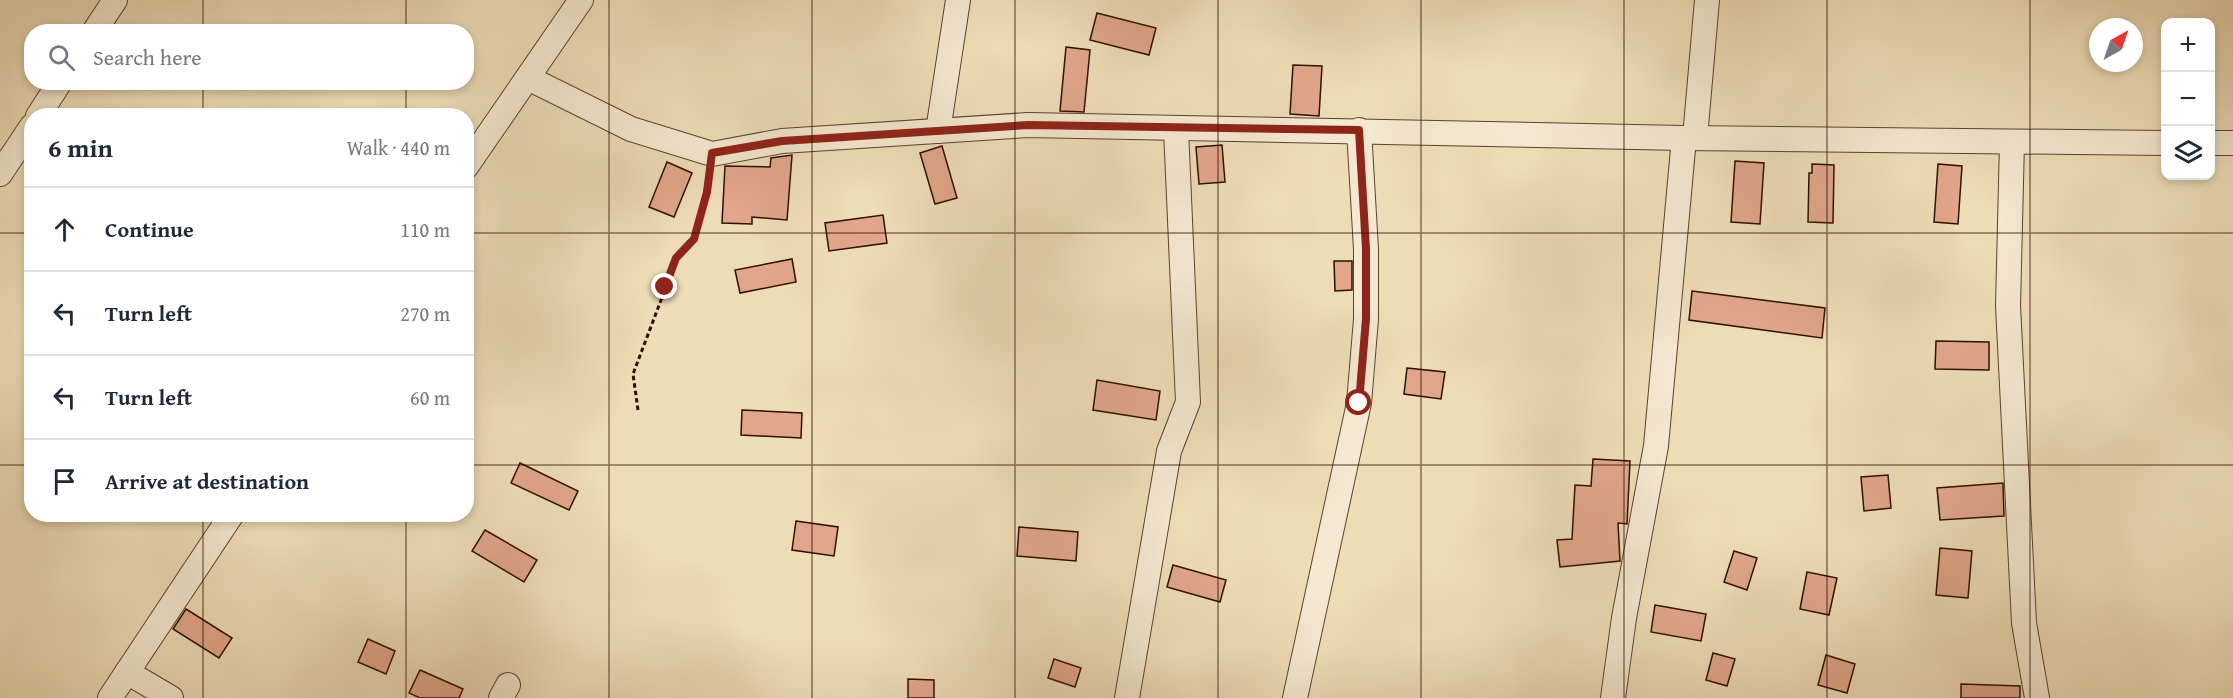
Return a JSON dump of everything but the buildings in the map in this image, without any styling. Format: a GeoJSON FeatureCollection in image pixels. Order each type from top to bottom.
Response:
{"type":"FeatureCollection","features":[{"type":"Feature","properties":{"kind":"street"},"geometry":{"type":"LineString","coordinates":[[99,24],[115,0]]}},
{"type":"Feature","properties":{"kind":"street"},"geometry":{"type":"LineString","coordinates":[[474,156],[581,0]]}},
{"type":"Feature","properties":{"kind":"street"},"geometry":{"type":"LineString","coordinates":[[939,131],[958,0]]}},
{"type":"Feature","properties":{"kind":"street"},"geometry":{"type":"LineString","coordinates":[[1613,698],[1624,618],[1656,446],[1689,138],[1707,0]]}},
{"type":"Feature","properties":{"kind":"street"},"geometry":{"type":"LineString","coordinates":[[528,78],[631,129],[712,153],[782,141],[1028,125],[1689,138],[2161,143]]}},
{"type":"Feature","properties":{"kind":"street"},"geometry":{"type":"LineString","coordinates":[[44,108],[55,90]]}},
{"type":"Feature","properties":{"kind":"street"},"geometry":{"type":"LineString","coordinates":[[1127,698],[1169,451],[1188,402],[1176,129]]}},
{"type":"Feature","properties":{"kind":"street"},"geometry":{"type":"LineString","coordinates":[[1295,698],[1359,403],[1366,295],[1359,130]]}},
{"type":"Feature","properties":{"kind":"street"},"geometry":{"type":"LineString","coordinates":[[0,174],[24,138]]}},
{"type":"Feature","properties":{"kind":"street"},"geometry":{"type":"LineString","coordinates":[[2012,142],[2008,306],[2024,623],[2037,698]]}},
{"type":"Feature","properties":{"kind":"street"},"geometry":{"type":"LineString","coordinates":[[2215,143],[2233,143]]}},
{"type":"Feature","properties":{"kind":"street"},"geometry":{"type":"LineString","coordinates":[[110,698],[227,522]]}},
{"type":"Feature","properties":{"kind":"street"},"geometry":{"type":"LineString","coordinates":[[127,672],[171,698]]}},
{"type":"Feature","properties":{"kind":"path"},"geometry":{"type":"LineString","coordinates":[[638,410],[633,374],[676,258],[694,239],[707,192],[712,153]]}},
{"type":"Feature","properties":{"kind":"route"},"geometry":{"type":"LineString","coordinates":[[665,287],[676,258],[694,239],[707,192],[712,153],[782,141],[1028,125],[1359,130],[1366,249],[1366,319],[1359,403]]}}]}
